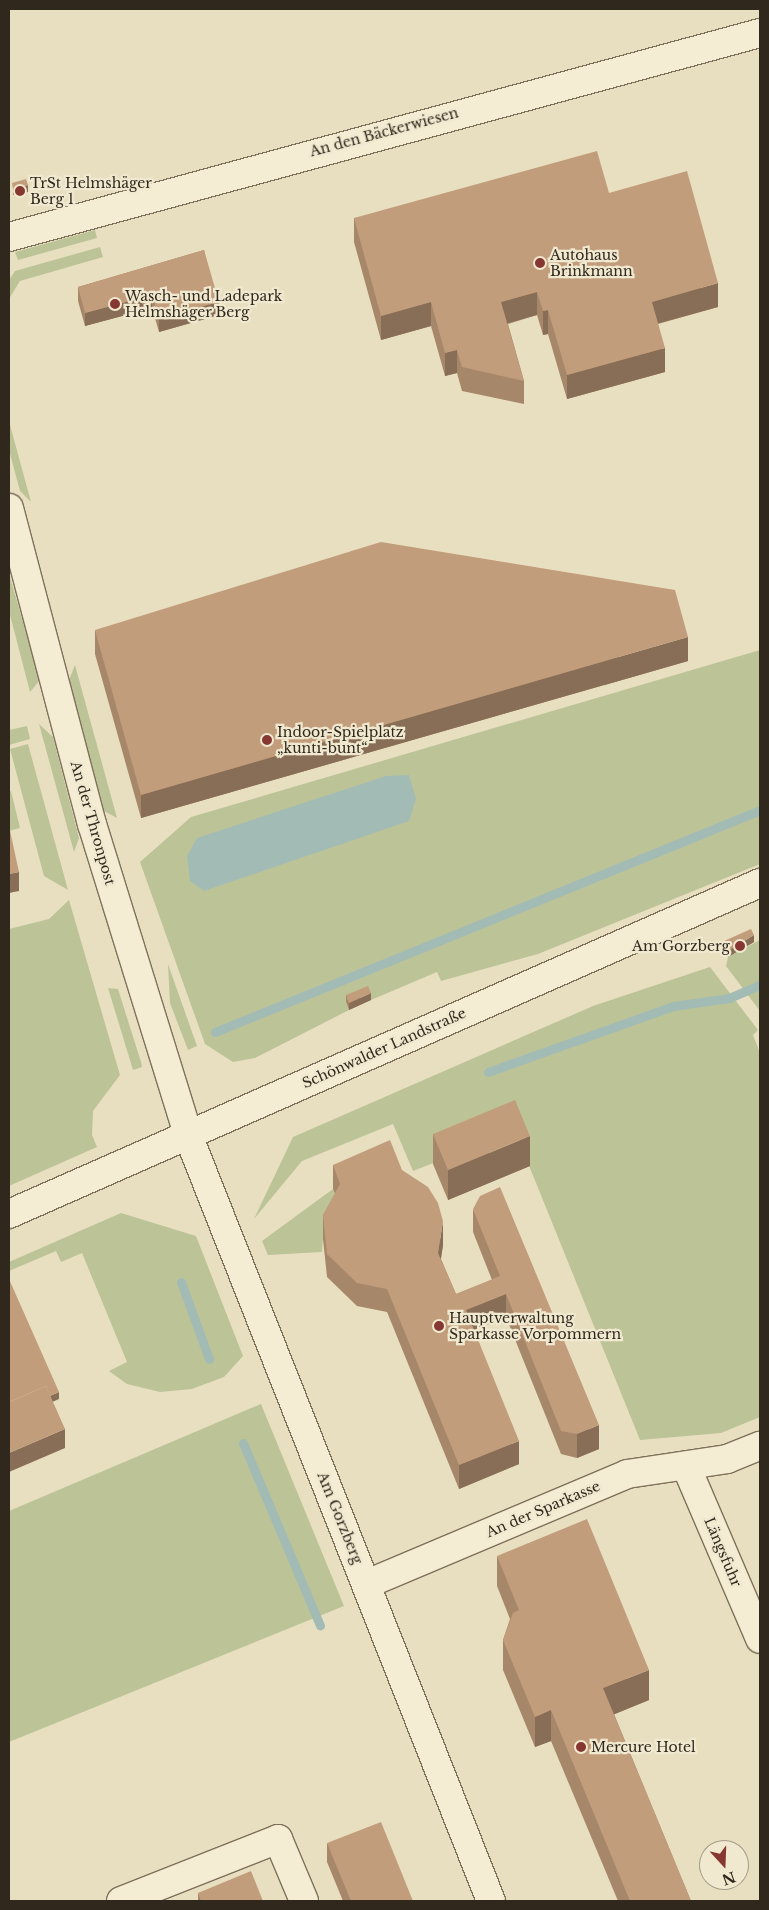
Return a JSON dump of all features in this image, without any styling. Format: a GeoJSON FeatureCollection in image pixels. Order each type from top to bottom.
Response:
{"type":"FeatureCollection","features":[{"type":"Feature","properties":{"kind":"street","name":"An den Bäckerwiesen"},"geometry":{"type":"LineString","coordinates":[[9,237],[760,33]]}},
{"type":"Feature","properties":{"kind":"street","name":"An der Thronpost"},"geometry":{"type":"LineString","coordinates":[[9,508],[92,824],[188,1135]]}},
{"type":"Feature","properties":{"kind":"street","name":"Schönwalder Landstraße"},"geometry":{"type":"LineString","coordinates":[[9,1214],[760,883]]}},
{"type":"Feature","properties":{"kind":"street","name":"Am Gorzberg"},"geometry":{"type":"LineString","coordinates":[[188,1135],[491,1901]]}},
{"type":"Feature","properties":{"kind":"street","name":"An der Sparkasse"},"geometry":{"type":"LineString","coordinates":[[366,1584],[627,1474],[727,1459],[760,1446]]}},
{"type":"Feature","properties":{"kind":"street","name":"Längsfuhr"},"geometry":{"type":"LineString","coordinates":[[686,1466],[760,1639]]}},
{"type":"Feature","properties":{"kind":"street"},"geometry":{"type":"LineString","coordinates":[[121,1901],[278,1839],[304,1901]]}},
{"type":"Feature","properties":{"kind":"green space"},"geometry":{"type":"Polygon","coordinates":[[[95,230],[97,238],[18,260],[15,252],[95,230]]]}},
{"type":"Feature","properties":{"kind":"green space"},"geometry":{"type":"Polygon","coordinates":[[[100,247],[103,257],[20,281],[9,299],[9,280],[15,271],[100,247]]]}},
{"type":"Feature","properties":{"kind":"green space"},"geometry":{"type":"Polygon","coordinates":[[[9,421],[31,502],[20,491],[9,450],[9,421]]]}},
{"type":"Feature","properties":{"kind":"green space"},"geometry":{"type":"Polygon","coordinates":[[[9,574],[40,680],[30,692],[9,611],[9,574]]]}},
{"type":"Feature","properties":{"kind":"green space"},"geometry":{"type":"Polygon","coordinates":[[[760,650],[760,864],[538,954],[441,981],[437,972],[371,1000],[368,993],[346,1002],[349,1010],[255,1058],[233,1062],[205,1044],[140,862],[191,817],[760,650]]]}},
{"type":"Feature","properties":{"kind":"green space"},"geometry":{"type":"Polygon","coordinates":[[[75,665],[117,818],[104,811],[69,680],[75,665]]]}},
{"type":"Feature","properties":{"kind":"green space"},"geometry":{"type":"Polygon","coordinates":[[[39,724],[53,737],[79,838],[74,852],[39,724]]]}},
{"type":"Feature","properties":{"kind":"green space"},"geometry":{"type":"Polygon","coordinates":[[[27,726],[30,739],[9,745],[9,730],[27,726]]]}},
{"type":"Feature","properties":{"kind":"green space"},"geometry":{"type":"Polygon","coordinates":[[[28,744],[68,890],[44,876],[10,749],[28,744]]]}},
{"type":"Feature","properties":{"kind":"green space"},"geometry":{"type":"Polygon","coordinates":[[[11,791],[20,828],[9,831],[9,792],[11,791]]]}},
{"type":"Feature","properties":{"kind":"green space"},"geometry":{"type":"Polygon","coordinates":[[[69,900],[120,1075],[93,1111],[92,1135],[97,1147],[9,1186],[9,929],[49,919],[69,900]]]}},
{"type":"Feature","properties":{"kind":"green space"},"geometry":{"type":"Polygon","coordinates":[[[760,940],[760,1011],[726,966],[728,957],[760,940]]]}},
{"type":"Feature","properties":{"kind":"green space"},"geometry":{"type":"Polygon","coordinates":[[[168,964],[197,1046],[188,1050],[170,1003],[168,964]]]}},
{"type":"Feature","properties":{"kind":"green space"},"geometry":{"type":"Polygon","coordinates":[[[710,967],[758,1030],[753,1035],[760,1053],[760,1417],[721,1433],[640,1440],[515,1131],[413,1171],[393,1124],[302,1161],[254,1219],[293,1137],[593,1006],[710,967]]]}},
{"type":"Feature","properties":{"kind":"green space"},"geometry":{"type":"Polygon","coordinates":[[[108,988],[118,989],[142,1067],[133,1070],[108,988]]]}},
{"type":"Feature","properties":{"kind":"green space"},"geometry":{"type":"Polygon","coordinates":[[[333,1189],[340,1208],[323,1239],[322,1252],[268,1255],[262,1241],[333,1189]]]}},
{"type":"Feature","properties":{"kind":"green space"},"geometry":{"type":"Polygon","coordinates":[[[121,1213],[196,1236],[243,1356],[224,1377],[192,1389],[160,1392],[127,1384],[109,1371],[127,1362],[82,1253],[61,1262],[56,1251],[9,1271],[9,1262],[121,1213]]]}},
{"type":"Feature","properties":{"kind":"green space"},"geometry":{"type":"Polygon","coordinates":[[[261,1404],[344,1606],[9,1742],[9,1511],[261,1404]]]}},
{"type":"Feature","properties":{"kind":"water"},"geometry":{"type":"Polygon","coordinates":[[[409,775],[416,799],[409,821],[204,891],[190,881],[187,856],[197,838],[386,776],[409,775]]]}},
{"type":"Feature","properties":{"kind":"building"},"geometry":{"type":"Polygon","coordinates":[[[597,151],[609,193],[687,171],[718,283],[652,302],[665,348],[567,375],[548,310],[543,311],[537,292],[501,302],[524,381],[462,367],[457,350],[445,353],[431,302],[381,316],[354,218],[597,151]]]}},
{"type":"Feature","properties":{"kind":"building"},"geometry":{"type":"Polygon","coordinates":[[[26,179],[28,185],[13,189],[12,183],[26,179]]]}},
{"type":"Feature","properties":{"kind":"building"},"geometry":{"type":"Polygon","coordinates":[[[204,250],[219,302],[159,318],[152,295],[85,313],[78,287],[204,250]]]}},
{"type":"Feature","properties":{"kind":"building","name":"Indoor-Spielplatz „kunti-bunt“"},"geometry":{"type":"Polygon","coordinates":[[[381,542],[675,590],[688,637],[141,795],[95,630],[381,542]]]}},
{"type":"Feature","properties":{"kind":"building"},"geometry":{"type":"Polygon","coordinates":[[[9,826],[19,872],[9,874],[9,826]]]}},
{"type":"Feature","properties":{"kind":"building"},"geometry":{"type":"Polygon","coordinates":[[[751,929],[754,935],[728,951],[724,941],[751,929]]]}},
{"type":"Feature","properties":{"kind":"building"},"geometry":{"type":"Polygon","coordinates":[[[368,986],[371,993],[349,1003],[346,995],[368,986]]]}},
{"type":"Feature","properties":{"kind":"building"},"geometry":{"type":"Polygon","coordinates":[[[515,1100],[530,1136],[448,1170],[433,1134],[515,1100]]]}},
{"type":"Feature","properties":{"kind":"building","name":"Hauptverwaltung Sparkasse Vorpommern"},"geometry":{"type":"Polygon","coordinates":[[[390,1140],[402,1170],[428,1187],[438,1203],[443,1221],[438,1253],[456,1294],[500,1276],[473,1209],[480,1196],[500,1187],[599,1425],[577,1434],[561,1431],[506,1294],[466,1310],[519,1441],[459,1465],[387,1289],[357,1283],[327,1254],[323,1215],[340,1184],[333,1165],[390,1140]]]}},
{"type":"Feature","properties":{"kind":"building"},"geometry":{"type":"Polygon","coordinates":[[[9,1279],[59,1392],[50,1396],[46,1386],[9,1402],[9,1279]]]}},
{"type":"Feature","properties":{"kind":"building"},"geometry":{"type":"Polygon","coordinates":[[[46,1386],[65,1429],[9,1453],[9,1402],[46,1386]]]}},
{"type":"Feature","properties":{"kind":"building"},"geometry":{"type":"Polygon","coordinates":[[[587,1519],[649,1670],[603,1688],[691,1901],[630,1901],[551,1710],[535,1717],[503,1640],[513,1613],[519,1610],[497,1556],[587,1519]]]}},
{"type":"Feature","properties":{"kind":"building"},"geometry":{"type":"Polygon","coordinates":[[[381,1822],[413,1901],[351,1901],[327,1843],[381,1822]]]}},
{"type":"Feature","properties":{"kind":"building"},"geometry":{"type":"Polygon","coordinates":[[[251,1871],[263,1901],[201,1901],[198,1893],[251,1871]]]}},
{"type":"Feature","properties":{"kind":"waterway"},"geometry":{"type":"LineString","coordinates":[[215,1032],[760,810]]}},
{"type":"Feature","properties":{"kind":"waterway"},"geometry":{"type":"LineString","coordinates":[[488,1072],[673,1006],[729,998],[760,985]]}},
{"type":"Feature","properties":{"kind":"waterway"},"geometry":{"type":"LineString","coordinates":[[181,1282],[209,1359]]}},
{"type":"Feature","properties":{"kind":"waterway"},"geometry":{"type":"LineString","coordinates":[[243,1443],[320,1625]]}},
{"type":"Feature","properties":{"kind":"place","name":"TrSt Helmshäger Berg 1"},"geometry":{"type":"Point","coordinates":[20,191]}},
{"type":"Feature","properties":{"kind":"place","name":"Autohaus Brinkmann"},"geometry":{"type":"Point","coordinates":[540,263]}},
{"type":"Feature","properties":{"kind":"place","name":"Wasch- und Ladepark Helmshäger Berg"},"geometry":{"type":"Point","coordinates":[115,304]}},
{"type":"Feature","properties":{"kind":"place","name":"Indoor-Spielplatz „kunti-bunt“"},"geometry":{"type":"Point","coordinates":[267,740]}},
{"type":"Feature","properties":{"kind":"place","name":"Am Gorzberg"},"geometry":{"type":"Point","coordinates":[740,946]}},
{"type":"Feature","properties":{"kind":"place","name":"Hauptverwaltung Sparkasse Vorpommern"},"geometry":{"type":"Point","coordinates":[439,1326]}},
{"type":"Feature","properties":{"kind":"place","name":"Mercure Hotel"},"geometry":{"type":"Point","coordinates":[581,1747]}}]}
